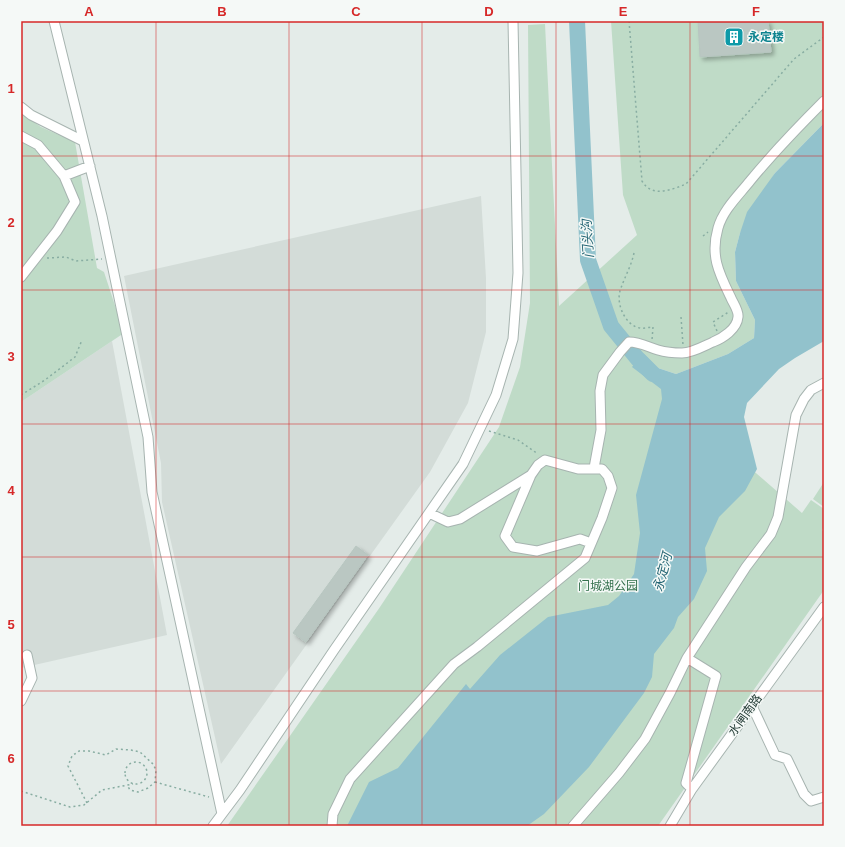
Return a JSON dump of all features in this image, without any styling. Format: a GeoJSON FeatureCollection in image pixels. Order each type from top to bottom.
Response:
{"type":"FeatureCollection","features":[{"type":"Feature","properties":{"kind":"street"},"geometry":{"type":"LineString","coordinates":[[54,21],[111,258],[148,437],[152,492],[222,814]]}},
{"type":"Feature","properties":{"kind":"street"},"geometry":{"type":"LineString","coordinates":[[213,826],[240,790],[330,656],[463,464],[496,395],[513,339],[518,273],[513,21]]}},
{"type":"Feature","properties":{"kind":"street"},"geometry":{"type":"LineString","coordinates":[[594,468],[601,430],[600,391],[603,375],[629,342],[642,343],[659,350],[683,353],[716,341],[726,335],[735,325],[738,317],[737,310],[718,269],[714,248],[718,227],[726,209],[778,148],[824,101]]}},
{"type":"Feature","properties":{"kind":"street"},"geometry":{"type":"LineString","coordinates":[[21,107],[31,115],[83,140]]}},
{"type":"Feature","properties":{"kind":"street"},"geometry":{"type":"LineString","coordinates":[[21,136],[38,145],[64,176],[75,202],[58,231],[21,277]]}},
{"type":"Feature","properties":{"kind":"street"},"geometry":{"type":"LineString","coordinates":[[64,176],[90,166]]}},
{"type":"Feature","properties":{"kind":"street"},"geometry":{"type":"LineString","coordinates":[[572,826],[619,773],[645,739],[687,658],[746,568],[771,534],[778,517],[796,415],[804,399],[811,390],[824,383]]}},
{"type":"Feature","properties":{"kind":"street"},"geometry":{"type":"LineString","coordinates":[[332,826],[333,814],[350,779],[454,664],[477,647],[585,558],[602,518],[612,488],[608,476],[602,469],[578,469],[545,460],[538,464],[531,475],[505,536],[513,548],[537,551],[580,539],[591,543]]}},
{"type":"Feature","properties":{"kind":"street"},"geometry":{"type":"LineString","coordinates":[[429,513],[448,522],[460,519],[531,475]]}},
{"type":"Feature","properties":{"kind":"street","name":"水闸南路"},"geometry":{"type":"LineString","coordinates":[[670,826],[692,789],[824,607]]}},
{"type":"Feature","properties":{"kind":"street"},"geometry":{"type":"LineString","coordinates":[[21,701],[32,678],[27,655]]}},
{"type":"Feature","properties":{"kind":"street"},"geometry":{"type":"LineString","coordinates":[[687,658],[716,676],[686,783],[692,789]]}},
{"type":"Feature","properties":{"kind":"street"},"geometry":{"type":"LineString","coordinates":[[752,706],[775,755],[787,759],[804,794],[811,801],[824,797]]}},
{"type":"Feature","properties":{"kind":"path"},"geometry":{"type":"LineString","coordinates":[[629,21],[642,181],[646,187],[655,192],[670,190],[686,184],[794,59],[824,37]]}},
{"type":"Feature","properties":{"kind":"path"},"geometry":{"type":"LineString","coordinates":[[634,253],[619,293],[620,308],[629,323],[641,329],[653,327],[652,348]]}},
{"type":"Feature","properties":{"kind":"path"},"geometry":{"type":"LineString","coordinates":[[37,257],[66,257],[76,261],[111,258]]}},
{"type":"Feature","properties":{"kind":"path"},"geometry":{"type":"LineString","coordinates":[[713,322],[727,313],[732,299]]}},
{"type":"Feature","properties":{"kind":"path"},"geometry":{"type":"LineString","coordinates":[[681,317],[683,353]]}},
{"type":"Feature","properties":{"kind":"path"},"geometry":{"type":"LineString","coordinates":[[21,395],[45,380],[75,357],[82,340]]}},
{"type":"Feature","properties":{"kind":"path"},"geometry":{"type":"LineString","coordinates":[[480,429],[499,433],[518,440],[545,460]]}},
{"type":"Feature","properties":{"kind":"path"},"geometry":{"type":"LineString","coordinates":[[87,803],[68,766],[72,756],[79,751],[106,755],[116,750],[131,750],[140,752],[153,764],[156,770],[155,782],[148,788],[138,792],[130,790],[127,785]]}},
{"type":"Feature","properties":{"kind":"path"},"geometry":{"type":"LineString","coordinates":[[21,791],[70,807],[84,806],[102,790],[140,783],[146,778],[147,771],[143,765],[137,762],[130,764],[126,769],[125,776],[129,782],[133,784]]}},
{"type":"Feature","properties":{"kind":"path"},"geometry":{"type":"LineString","coordinates":[[155,782],[219,800]]}},
{"type":"Feature","properties":{"kind":"shaded area"},"geometry":{"type":"Polygon","coordinates":[[[481,196],[486,278],[486,332],[468,403],[430,472],[221,764],[162,502],[161,463],[124,276],[481,196]]]}},
{"type":"Feature","properties":{"kind":"shaded area"},"geometry":{"type":"Polygon","coordinates":[[[112,341],[167,635],[21,668],[21,402],[112,341]]]}},
{"type":"Feature","properties":{"kind":"green space","name":"门城湖公园"},"geometry":{"type":"Polygon","coordinates":[[[611,21],[824,21],[824,123],[775,173],[740,233],[735,252],[736,281],[755,320],[754,338],[728,354],[676,374],[658,368],[645,356],[673,401],[802,513],[811,500],[824,509],[824,526],[822,530],[824,532],[824,590],[658,826],[227,826],[380,607],[499,427],[520,367],[530,303],[528,25],[545,24],[559,306],[637,235],[623,195],[611,21]]]}},
{"type":"Feature","properties":{"kind":"green space"},"geometry":{"type":"Polygon","coordinates":[[[21,113],[41,127],[75,142],[97,268],[104,272],[124,333],[21,402],[21,113]]]}},
{"type":"Feature","properties":{"kind":"green space"},"geometry":{"type":"Polygon","coordinates":[[[824,482],[824,507],[813,499],[824,482]]]}},
{"type":"Feature","properties":{"kind":"water","name":"永定河"},"geometry":{"type":"Polygon","coordinates":[[[824,123],[824,341],[779,369],[747,403],[744,417],[757,469],[745,491],[719,517],[705,548],[707,571],[694,599],[678,617],[674,628],[654,654],[652,677],[644,693],[589,767],[544,814],[527,826],[347,826],[369,782],[398,768],[466,684],[470,689],[500,655],[548,617],[608,605],[619,596],[634,574],[640,533],[636,495],[662,399],[661,389],[632,367],[644,354],[658,368],[676,374],[728,354],[754,338],[755,320],[736,281],[735,252],[740,233],[747,212],[775,173],[824,123]]]}},
{"type":"Feature","properties":{"kind":"building","name":"永定楼"},"geometry":{"type":"Polygon","coordinates":[[[698,21],[768,21],[771,52],[700,57],[698,21]]]}},
{"type":"Feature","properties":{"kind":"building"},"geometry":{"type":"Polygon","coordinates":[[[356,546],[368,555],[306,642],[293,633],[356,546]]]}},
{"type":"Feature","properties":{"kind":"waterway","name":"门头沟"},"geometry":{"type":"LineString","coordinates":[[577,21],[588,260],[611,326],[637,358],[653,374]]}},
{"type":"Feature","properties":{"kind":"place","name":"永定楼"},"geometry":{"type":"Point","coordinates":[734,37]}}]}
